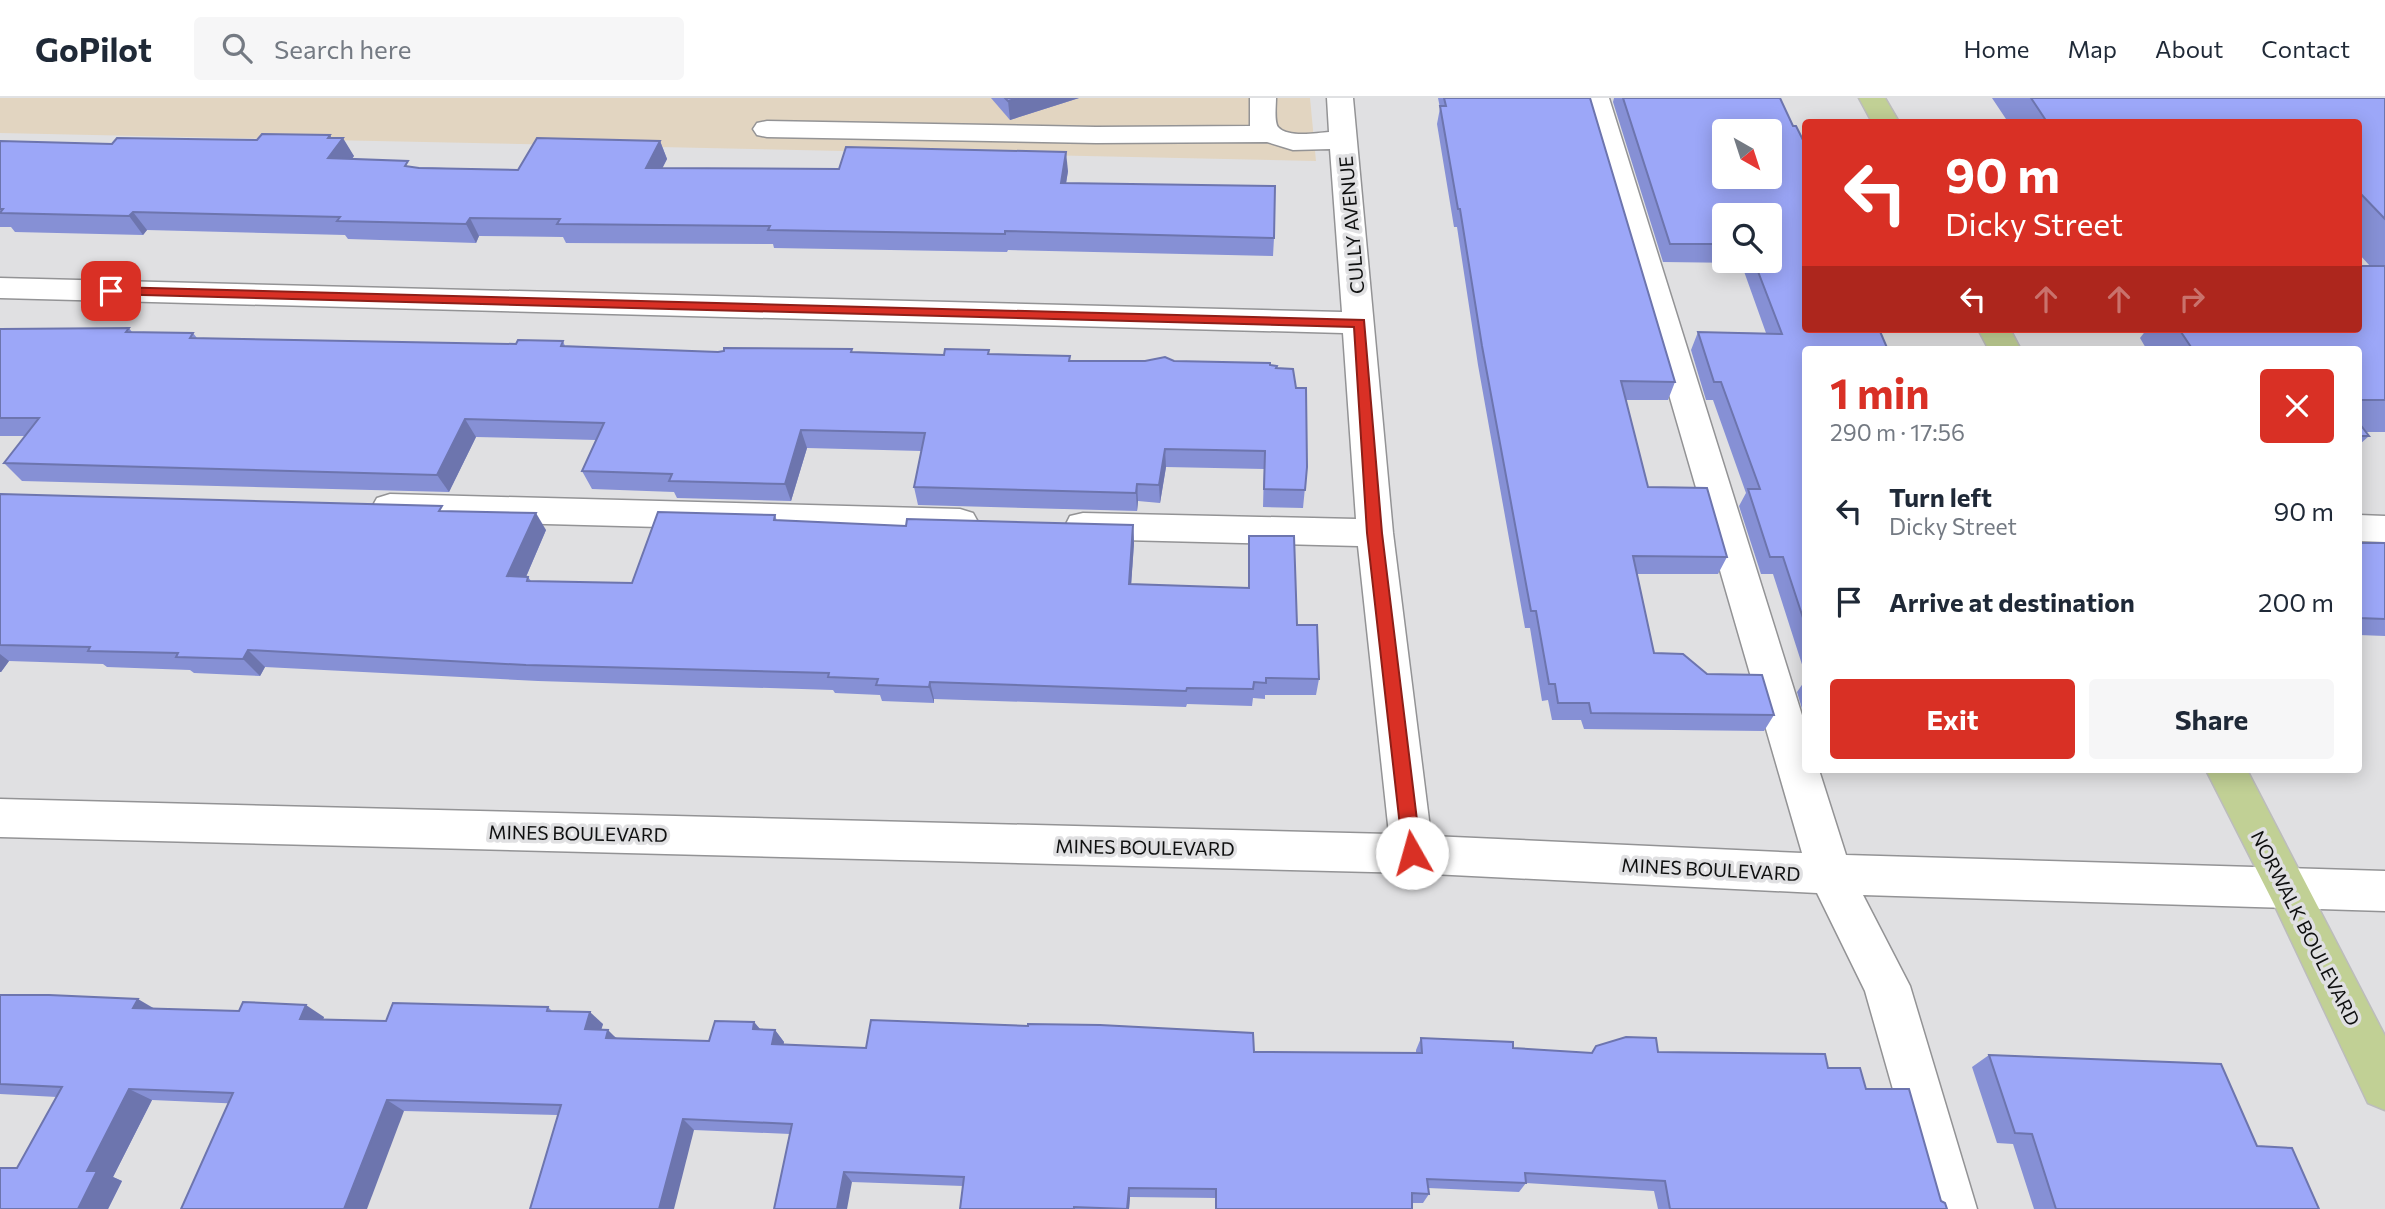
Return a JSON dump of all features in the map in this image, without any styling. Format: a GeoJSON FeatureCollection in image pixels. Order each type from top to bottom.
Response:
{"type":"FeatureCollection","features":[{"type":"Feature","properties":{"kind":"main road"},"geometry":{"type":"LineString","coordinates":[[1872,98],[1883,119]]}},
{"type":"Feature","properties":{"kind":"main road","name":"NORWALK BOULEVARD"},"geometry":{"type":"LineString","coordinates":[[2228,773],[2289,890],[2385,1086]]}},
{"type":"Feature","properties":{"kind":"street"},"geometry":{"type":"LineString","coordinates":[[1263,98],[1263,125],[1270,134]]}},
{"type":"Feature","properties":{"kind":"street","name":"CULLY AVENUE"},"geometry":{"type":"LineString","coordinates":[[1340,98],[1375,533],[1412,853]]}},
{"type":"Feature","properties":{"kind":"street"},"geometry":{"type":"LineString","coordinates":[[1596,98],[1830,874],[1887,986],[1952,1209]]}},
{"type":"Feature","properties":{"kind":"street"},"geometry":{"type":"LineString","coordinates":[[767,129],[1096,135],[1270,134],[1293,142],[1343,140]]}},
{"type":"Feature","properties":{"kind":"street"},"geometry":{"type":"LineString","coordinates":[[0,288],[1360,323]]}},
{"type":"Feature","properties":{"kind":"street"},"geometry":{"type":"LineString","coordinates":[[361,506],[986,523]]}},
{"type":"Feature","properties":{"kind":"street"},"geometry":{"type":"LineString","coordinates":[[1055,525],[1375,533]]}},
{"type":"Feature","properties":{"kind":"street"},"geometry":{"type":"LineString","coordinates":[[2362,528],[2385,529]]}},
{"type":"Feature","properties":{"kind":"street","name":"MINES BOULEVARD"},"geometry":{"type":"LineString","coordinates":[[0,818],[1412,853],[1830,874],[2385,891]]}},
{"type":"Feature","properties":{"kind":"shaded area"},"geometry":{"type":"Polygon","coordinates":[[[0,98],[1310,98],[1316,161],[0,133],[0,98]]]}},
{"type":"Feature","properties":{"kind":"building"},"geometry":{"type":"Polygon","coordinates":[[[1444,98],[1590,98],[1675,382],[1621,381],[1648,487],[1707,488],[1727,557],[1633,556],[1654,653],[1683,654],[1707,674],[1762,675],[1774,715],[1591,713],[1589,703],[1558,703],[1555,684],[1549,684],[1536,611],[1531,611],[1440,106],[1446,106],[1444,98]]]}},
{"type":"Feature","properties":{"kind":"building"},"geometry":{"type":"Polygon","coordinates":[[[1623,98],[1780,98],[1793,126],[1796,126],[1802,138],[1802,333],[1881,333],[1886,346],[1802,346],[1802,615],[1783,557],[1770,557],[1748,489],[1760,489],[1721,382],[1714,382],[1698,332],[1782,334],[1759,273],[1782,273],[1782,203],[1712,203],[1712,244],[1670,244],[1623,98]]]}},
{"type":"Feature","properties":{"kind":"building"},"geometry":{"type":"Polygon","coordinates":[[[2031,98],[2385,98],[2385,219],[2362,195],[2362,119],[2045,119],[2031,98]]]}},
{"type":"Feature","properties":{"kind":"building"},"geometry":{"type":"Polygon","coordinates":[[[262,134],[330,135],[328,138],[343,138],[328,158],[408,161],[405,166],[419,168],[518,170],[537,138],[660,141],[646,168],[839,169],[846,147],[1066,152],[1061,183],[1275,186],[1274,238],[1005,231],[1005,234],[768,230],[770,226],[557,224],[560,219],[470,218],[466,224],[337,221],[340,217],[133,212],[129,216],[0,213],[3,209],[0,209],[0,141],[112,144],[117,138],[257,140],[262,134]]]}},
{"type":"Feature","properties":{"kind":"building"},"geometry":{"type":"Polygon","coordinates":[[[2362,266],[2385,266],[2385,400],[2362,400],[2362,346],[2190,346],[2182,333],[2362,333],[2362,266]]]}},
{"type":"Feature","properties":{"kind":"building"},"geometry":{"type":"Polygon","coordinates":[[[129,328],[126,332],[193,333],[190,338],[516,344],[518,340],[563,341],[561,346],[718,352],[724,351],[724,348],[852,349],[851,352],[944,355],[945,349],[989,350],[988,354],[1070,356],[1069,361],[1145,361],[1165,357],[1174,361],[1270,363],[1277,366],[1276,368],[1293,369],[1296,388],[1306,388],[1305,490],[1264,489],[1265,451],[1165,449],[1159,485],[1137,484],[1136,493],[914,487],[925,433],[801,430],[785,484],[669,481],[672,474],[582,471],[604,423],[465,419],[437,475],[4,463],[39,418],[0,418],[0,329],[129,328]]]}},
{"type":"Feature","properties":{"kind":"building"},"geometry":{"type":"Polygon","coordinates":[[[2362,427],[2369,436],[2362,436],[2362,427]]]}},
{"type":"Feature","properties":{"kind":"building"},"geometry":{"type":"Polygon","coordinates":[[[0,494],[442,506],[439,511],[536,513],[507,576],[528,577],[527,581],[632,583],[658,512],[775,515],[774,520],[906,526],[907,519],[1133,525],[1129,584],[1249,588],[1249,536],[1294,536],[1297,625],[1317,625],[1319,679],[1266,678],[1266,683],[1254,682],[1253,689],[1187,688],[1186,691],[930,682],[929,687],[876,685],[878,679],[828,677],[829,673],[526,665],[248,650],[243,659],[176,657],[178,653],[0,645],[0,494]]]}},
{"type":"Feature","properties":{"kind":"building"},"geometry":{"type":"Polygon","coordinates":[[[2362,543],[2385,543],[2385,619],[2362,618],[2362,543]]]}},
{"type":"Feature","properties":{"kind":"building"},"geometry":{"type":"Polygon","coordinates":[[[0,995],[138,999],[133,1008],[239,1011],[243,1002],[306,1005],[300,1019],[386,1021],[393,1003],[548,1007],[547,1011],[590,1012],[585,1029],[608,1030],[606,1038],[709,1041],[715,1021],[754,1022],[753,1029],[775,1030],[772,1044],[866,1048],[871,1020],[1028,1026],[1100,1025],[1253,1033],[1254,1052],[1422,1053],[1421,1038],[1513,1042],[1513,1048],[1592,1053],[1596,1046],[1626,1037],[1656,1038],[1658,1052],[1825,1054],[1828,1068],[1860,1068],[1866,1089],[1909,1089],[1941,1201],[1947,1209],[1670,1209],[1665,1181],[1525,1173],[1526,1183],[1427,1179],[1429,1194],[1412,1193],[1412,1209],[1216,1209],[1216,1189],[1129,1188],[1127,1209],[960,1209],[964,1177],[844,1172],[837,1209],[774,1209],[792,1124],[683,1119],[659,1209],[530,1209],[561,1105],[387,1100],[344,1209],[181,1209],[233,1093],[129,1089],[87,1171],[97,1171],[78,1209],[0,1209],[0,1168],[17,1168],[62,1087],[0,1084],[0,995]]]}},
{"type":"Feature","properties":{"kind":"building"},"geometry":{"type":"Polygon","coordinates":[[[1989,1055],[2221,1064],[2257,1146],[2292,1148],[2319,1209],[2056,1209],[2032,1134],[2015,1133],[1989,1055]]]}},
{"type":"Feature","properties":{"kind":"route"},"geometry":{"type":"LineString","coordinates":[[111,291],[1360,323],[1375,533],[1412,853]]}}]}
